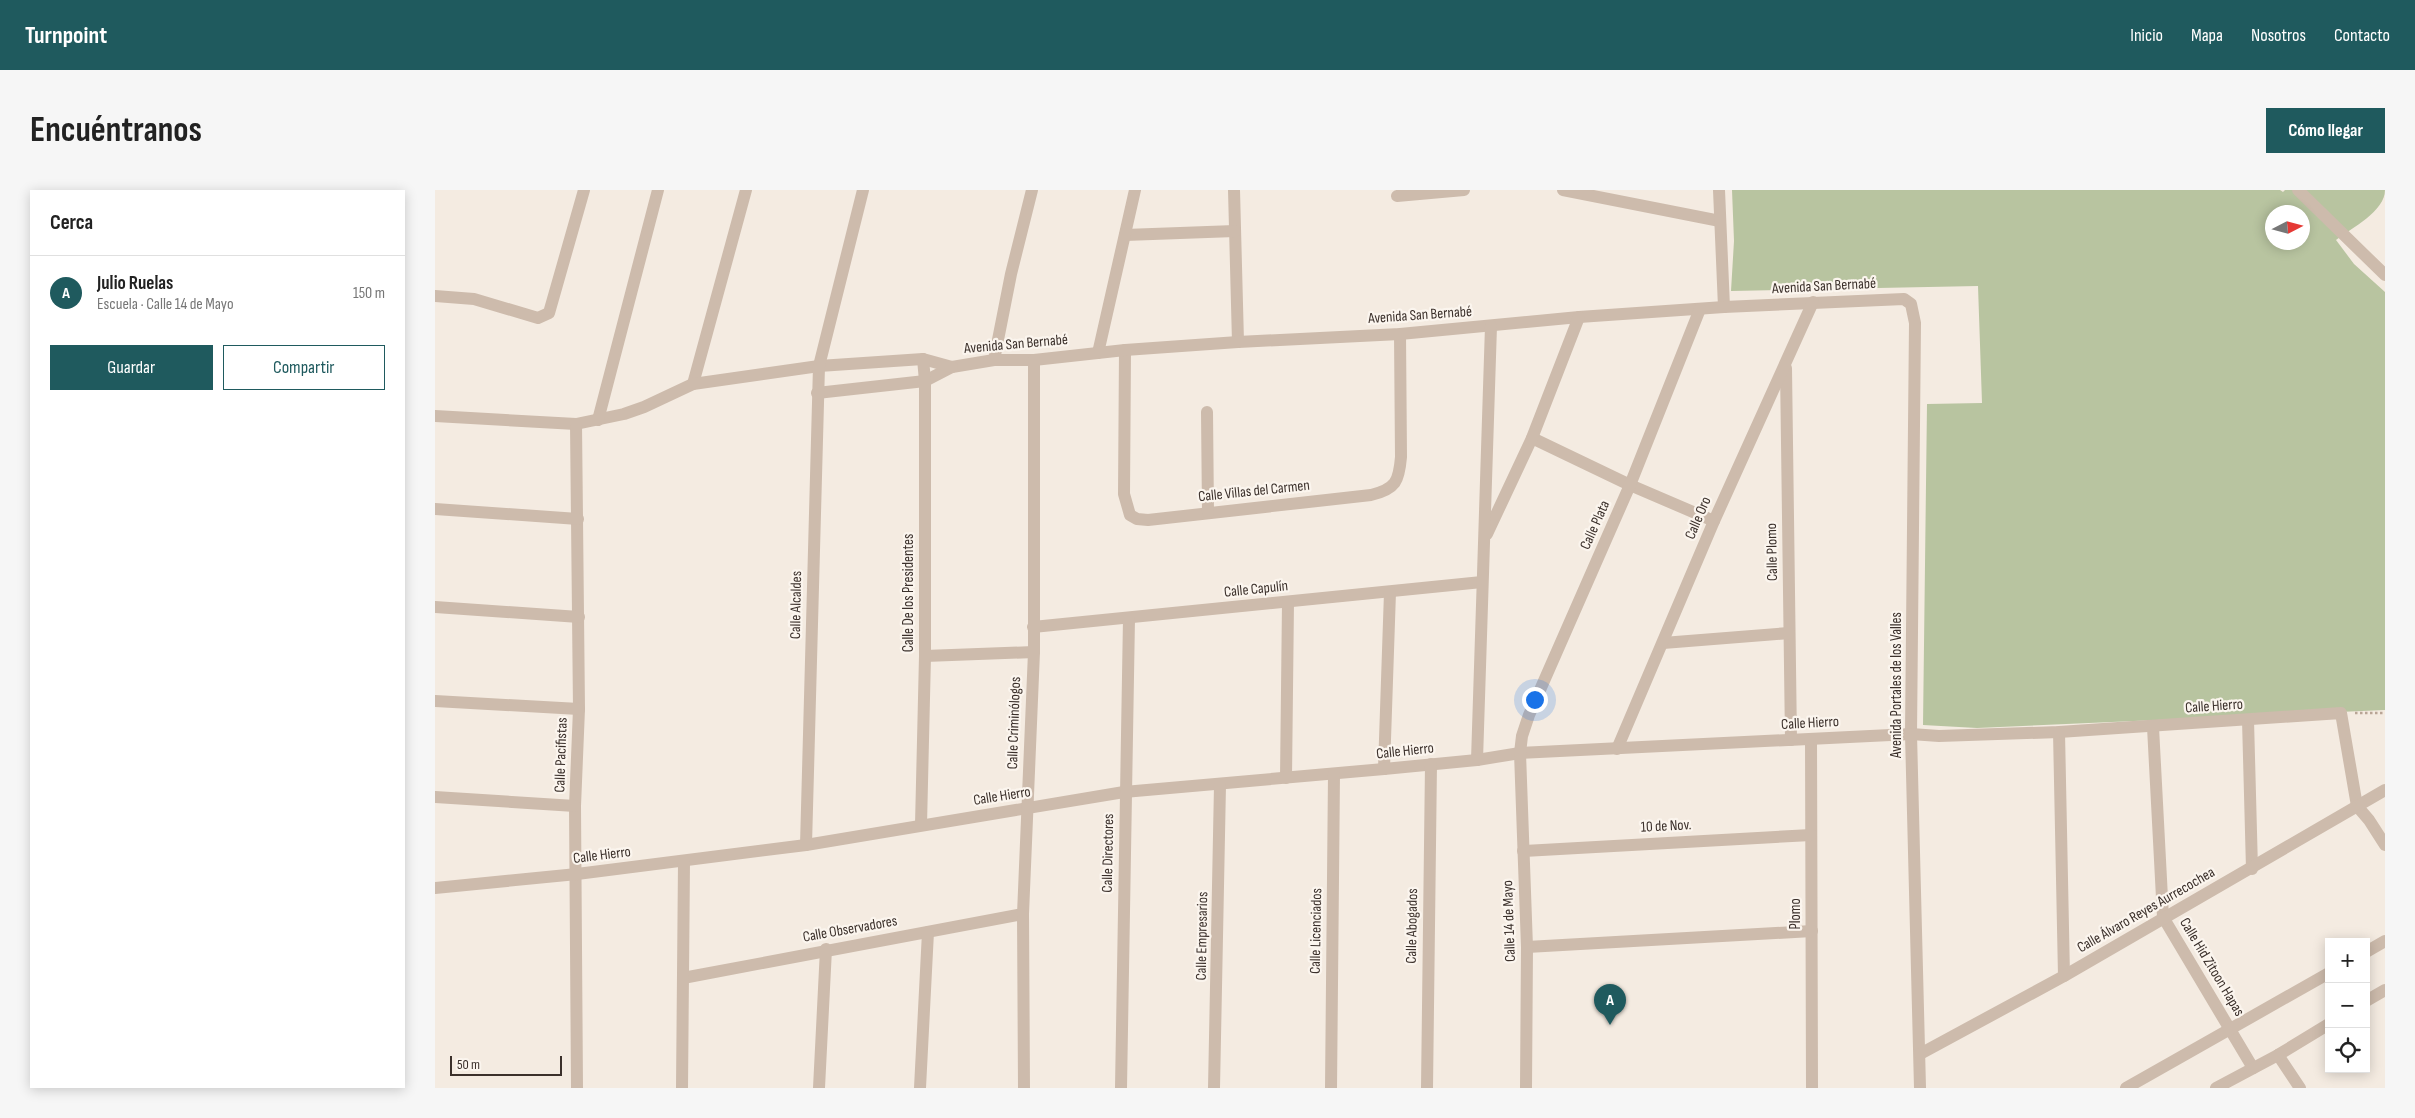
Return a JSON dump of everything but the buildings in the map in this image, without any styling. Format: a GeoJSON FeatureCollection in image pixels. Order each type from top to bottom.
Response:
{"type":"FeatureCollection","features":[{"type":"Feature","properties":{"kind":"street"},"geometry":{"type":"LineString","coordinates":[[435,296],[474,299],[538,318],[549,313],[584,190]]}},
{"type":"Feature","properties":{"kind":"street"},"geometry":{"type":"LineString","coordinates":[[598,420],[658,190]]}},
{"type":"Feature","properties":{"kind":"street"},"geometry":{"type":"LineString","coordinates":[[693,384],[746,190]]}},
{"type":"Feature","properties":{"kind":"street","name":"Calle Alcaldes"},"geometry":{"type":"LineString","coordinates":[[806,845],[819,366],[863,190]]}},
{"type":"Feature","properties":{"kind":"street"},"geometry":{"type":"LineString","coordinates":[[994,360],[1011,274],[1032,190]]}},
{"type":"Feature","properties":{"kind":"street"},"geometry":{"type":"LineString","coordinates":[[1098,353],[1135,190]]}},
{"type":"Feature","properties":{"kind":"street"},"geometry":{"type":"LineString","coordinates":[[1234,190],[1238,342]]}},
{"type":"Feature","properties":{"kind":"street"},"geometry":{"type":"LineString","coordinates":[[1397,196],[1464,190]]}},
{"type":"Feature","properties":{"kind":"street"},"geometry":{"type":"LineString","coordinates":[[1563,190],[1720,221]]}},
{"type":"Feature","properties":{"kind":"street"},"geometry":{"type":"LineString","coordinates":[[1719,190],[1724,307]]}},
{"type":"Feature","properties":{"kind":"street"},"geometry":{"type":"LineString","coordinates":[[2298,190],[2385,275]]}},
{"type":"Feature","properties":{"kind":"street"},"geometry":{"type":"LineString","coordinates":[[1125,235],[1235,231]]}},
{"type":"Feature","properties":{"kind":"street","name":"Avenida San Bernabé"},"geometry":{"type":"LineString","coordinates":[[817,393],[925,381],[952,367],[994,360],[1034,360],[1125,350],[1400,334],[1579,317],[1891,298]]}},
{"type":"Feature","properties":{"kind":"street","name":"Avenida Portales de los Valles"},"geometry":{"type":"LineString","coordinates":[[1891,298],[1904,299],[1911,304],[1915,322],[1911,734],[1920,1088]]}},
{"type":"Feature","properties":{"kind":"street","name":"Calle Oro"},"geometry":{"type":"LineString","coordinates":[[1617,749],[1715,521],[1813,302]]}},
{"type":"Feature","properties":{"kind":"street","name":"Calle Plata"},"geometry":{"type":"LineString","coordinates":[[1521,753],[1522,736],[1529,715],[1630,485],[1700,309]]}},
{"type":"Feature","properties":{"kind":"street"},"geometry":{"type":"LineString","coordinates":[[1485,539],[1531,438],[1579,317]]}},
{"type":"Feature","properties":{"kind":"street"},"geometry":{"type":"LineString","coordinates":[[1477,760],[1491,326]]}},
{"type":"Feature","properties":{"kind":"street","name":"Calle Villas del Carmen"},"geometry":{"type":"LineString","coordinates":[[1125,350],[1124,494],[1130,515],[1137,519],[1148,520],[1371,495],[1384,492],[1393,486],[1400,474],[1401,457],[1400,334]]}},
{"type":"Feature","properties":{"kind":"street","name":"Avenida San Bernabé"},"geometry":{"type":"LineString","coordinates":[[435,416],[575,424],[598,420],[644,407],[693,384],[819,366],[923,360],[952,367]]}},
{"type":"Feature","properties":{"kind":"street","name":"Calle De los Presidentes"},"geometry":{"type":"LineString","coordinates":[[921,826],[925,656],[925,381],[923,360]]}},
{"type":"Feature","properties":{"kind":"street","name":"Calle Criminólogos"},"geometry":{"type":"LineString","coordinates":[[1024,1088],[1023,914],[1034,652],[1034,360]]}},
{"type":"Feature","properties":{"kind":"street","name":"Calle Plomo"},"geometry":{"type":"LineString","coordinates":[[1786,362],[1791,740]]}},
{"type":"Feature","properties":{"kind":"street"},"geometry":{"type":"LineString","coordinates":[[1207,412],[1208,513]]}},
{"type":"Feature","properties":{"kind":"street","name":"Calle Pacifistas"},"geometry":{"type":"LineString","coordinates":[[575,424],[579,617],[579,709],[575,806],[577,874],[577,1088]]}},
{"type":"Feature","properties":{"kind":"street"},"geometry":{"type":"LineString","coordinates":[[1531,438],[1630,485],[1715,521]]}},
{"type":"Feature","properties":{"kind":"street"},"geometry":{"type":"LineString","coordinates":[[435,509],[577,519]]}},
{"type":"Feature","properties":{"kind":"street","name":"Calle Capulín"},"geometry":{"type":"LineString","coordinates":[[1033,627],[1482,582]]}},
{"type":"Feature","properties":{"kind":"street"},"geometry":{"type":"LineString","coordinates":[[1383,769],[1390,592]]}},
{"type":"Feature","properties":{"kind":"street"},"geometry":{"type":"LineString","coordinates":[[1286,778],[1288,602]]}},
{"type":"Feature","properties":{"kind":"street"},"geometry":{"type":"LineString","coordinates":[[435,607],[579,617]]}},
{"type":"Feature","properties":{"kind":"street","name":"Calle Directores"},"geometry":{"type":"LineString","coordinates":[[1121,1088],[1129,618]]}},
{"type":"Feature","properties":{"kind":"street"},"geometry":{"type":"LineString","coordinates":[[1663,643],[1789,633]]}},
{"type":"Feature","properties":{"kind":"street"},"geometry":{"type":"LineString","coordinates":[[925,656],[1034,652]]}},
{"type":"Feature","properties":{"kind":"street"},"geometry":{"type":"LineString","coordinates":[[435,701],[579,709]]}},
{"type":"Feature","properties":{"kind":"street"},"geometry":{"type":"LineString","coordinates":[[2341,713],[2357,806],[2369,820],[2385,845]]}},
{"type":"Feature","properties":{"kind":"street","name":"Calle Hierro"},"geometry":{"type":"LineString","coordinates":[[435,888],[684,862],[806,845],[1125,792],[1220,785],[1477,760],[1521,753],[1911,734],[1939,736],[2059,732],[2341,713]]}},
{"type":"Feature","properties":{"kind":"street"},"geometry":{"type":"LineString","coordinates":[[2248,720],[2253,868]]}},
{"type":"Feature","properties":{"kind":"street","name":"Calle Hid Zitoon Hapas"},"geometry":{"type":"LineString","coordinates":[[2153,727],[2163,917],[2253,1068]]}},
{"type":"Feature","properties":{"kind":"street"},"geometry":{"type":"LineString","coordinates":[[2059,732],[2064,976]]}},
{"type":"Feature","properties":{"kind":"street","name":"Plomo"},"geometry":{"type":"LineString","coordinates":[[1811,739],[1813,1088]]}},
{"type":"Feature","properties":{"kind":"street","name":"Calle 14 de Mayo"},"geometry":{"type":"LineString","coordinates":[[1521,753],[1527,947],[1526,1088]]}},
{"type":"Feature","properties":{"kind":"street","name":"Calle Abogados"},"geometry":{"type":"LineString","coordinates":[[1427,1088],[1431,764]]}},
{"type":"Feature","properties":{"kind":"street","name":"Calle Licenciados"},"geometry":{"type":"LineString","coordinates":[[1331,1088],[1334,774]]}},
{"type":"Feature","properties":{"kind":"street","name":"Calle Empresarios"},"geometry":{"type":"LineString","coordinates":[[1214,1088],[1220,785]]}},
{"type":"Feature","properties":{"kind":"street","name":"Calle Álvaro Reyes Aurrecochea"},"geometry":{"type":"LineString","coordinates":[[1920,1054],[2064,976],[2385,790]]}},
{"type":"Feature","properties":{"kind":"street"},"geometry":{"type":"LineString","coordinates":[[435,797],[575,806]]}},
{"type":"Feature","properties":{"kind":"street","name":"10 de Nov."},"geometry":{"type":"LineString","coordinates":[[1523,851],[1811,835]]}},
{"type":"Feature","properties":{"kind":"street"},"geometry":{"type":"LineString","coordinates":[[682,1088],[684,862]]}},
{"type":"Feature","properties":{"kind":"street","name":"Calle Observadores"},"geometry":{"type":"LineString","coordinates":[[683,978],[826,949],[1023,914]]}},
{"type":"Feature","properties":{"kind":"street"},"geometry":{"type":"LineString","coordinates":[[1527,947],[1812,931]]}},
{"type":"Feature","properties":{"kind":"street"},"geometry":{"type":"LineString","coordinates":[[920,1088],[928,932]]}},
{"type":"Feature","properties":{"kind":"street"},"geometry":{"type":"LineString","coordinates":[[2370,950],[2385,941]]}},
{"type":"Feature","properties":{"kind":"street"},"geometry":{"type":"LineString","coordinates":[[819,1088],[826,949]]}},
{"type":"Feature","properties":{"kind":"street"},"geometry":{"type":"LineString","coordinates":[[2126,1088],[2325,975]]}},
{"type":"Feature","properties":{"kind":"street"},"geometry":{"type":"LineString","coordinates":[[2370,1000],[2383,995]]}},
{"type":"Feature","properties":{"kind":"street"},"geometry":{"type":"LineString","coordinates":[[2216,1088],[2278,1055],[2325,1026]]}},
{"type":"Feature","properties":{"kind":"street"},"geometry":{"type":"LineString","coordinates":[[2278,1055],[2300,1088]]}},
{"type":"Feature","properties":{"kind":"path"},"geometry":{"type":"LineString","coordinates":[[2341,713],[2385,713]]}},
{"type":"Feature","properties":{"kind":"green space"},"geometry":{"type":"Polygon","coordinates":[[[1732,190],[2280,190],[2283,192],[2285,190],[2385,190],[2384,198],[2374,212],[2336,240],[2354,264],[2385,292],[2385,710],[1977,728],[1923,725],[1927,404],[1982,403],[1978,286],[1731,291],[1734,241],[1732,190]]]}},
{"type":"Feature","properties":{"kind":"place","name":"Julio Ruelas"},"geometry":{"type":"Point","coordinates":[1610,1025]}}]}
